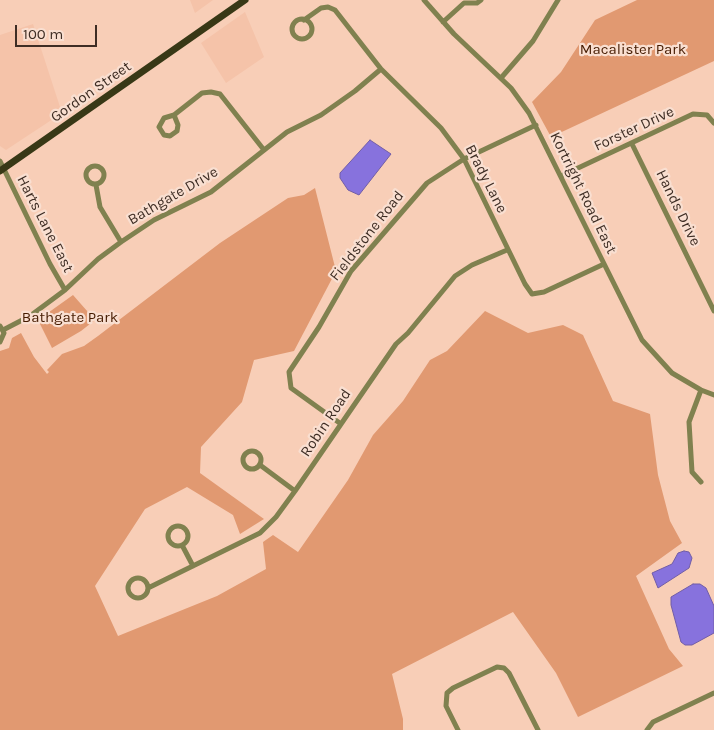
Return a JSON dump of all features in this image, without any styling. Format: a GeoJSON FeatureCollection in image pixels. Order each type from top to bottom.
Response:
{"type":"FeatureCollection","features":[{"type":"Feature","properties":{"kind":"main road","name":"Gordon Street"},"geometry":{"type":"LineString","coordinates":[[1,170],[245,0]]}},
{"type":"Feature","properties":{"kind":"street","name":"Kortright Road East"},"geometry":{"type":"LineString","coordinates":[[424,0],[443,22],[501,78],[521,101],[536,125],[642,340],[672,373],[701,390],[714,395]]}},
{"type":"Feature","properties":{"kind":"street"},"geometry":{"type":"LineString","coordinates":[[443,22],[464,2],[477,3],[481,0]]}},
{"type":"Feature","properties":{"kind":"street"},"geometry":{"type":"LineString","coordinates":[[501,78],[529,48],[558,0]]}},
{"type":"Feature","properties":{"kind":"street","name":"Brady Lane"},"geometry":{"type":"LineString","coordinates":[[304,20],[319,8],[332,8],[381,69],[441,128],[464,159],[507,250],[532,294],[544,292],[604,264]]}},
{"type":"Feature","properties":{"kind":"street","name":"Bathgate Drive"},"geometry":{"type":"LineString","coordinates":[[0,342],[4,336],[2,328],[30,316],[65,290],[98,259],[121,242],[154,220],[211,192],[287,132],[321,115],[355,91],[381,69]]}},
{"type":"Feature","properties":{"kind":"street"},"geometry":{"type":"LineString","coordinates":[[174,115],[202,93],[220,94],[264,150]]}},
{"type":"Feature","properties":{"kind":"street","name":"Forster Drive"},"geometry":{"type":"LineString","coordinates":[[561,176],[693,114],[707,115],[714,123]]}},
{"type":"Feature","properties":{"kind":"street","name":"Fieldstone Road"},"geometry":{"type":"LineString","coordinates":[[341,424],[291,388],[289,372],[319,327],[351,271],[426,183],[464,159],[536,125]]}},
{"type":"Feature","properties":{"kind":"street","name":"Hands Drive"},"geometry":{"type":"LineString","coordinates":[[632,144],[714,311]]}},
{"type":"Feature","properties":{"kind":"street","name":"Harts Lane East"},"geometry":{"type":"LineString","coordinates":[[0,160],[1,170],[65,290]]}},
{"type":"Feature","properties":{"kind":"street"},"geometry":{"type":"LineString","coordinates":[[96,185],[100,207],[121,242]]}},
{"type":"Feature","properties":{"kind":"street","name":"Robin Road"},"geometry":{"type":"LineString","coordinates":[[148,588],[260,533],[276,517],[295,491],[396,344],[408,333],[455,276],[472,265],[507,250]]}},
{"type":"Feature","properties":{"kind":"street"},"geometry":{"type":"LineString","coordinates":[[701,390],[689,422],[692,472],[701,482]]}},
{"type":"Feature","properties":{"kind":"street"},"geometry":{"type":"LineString","coordinates":[[260,465],[295,491]]}},
{"type":"Feature","properties":{"kind":"street"},"geometry":{"type":"LineString","coordinates":[[175,526],[185,528],[188,534],[187,540],[182,545],[176,546],[169,539],[168,533],[175,526]]}},
{"type":"Feature","properties":{"kind":"street"},"geometry":{"type":"LineString","coordinates":[[182,545],[193,566]]}},
{"type":"Feature","properties":{"kind":"street"},"geometry":{"type":"LineString","coordinates":[[458,730],[446,706],[447,693],[452,688],[497,667],[504,668],[509,673],[538,730]]}},
{"type":"Feature","properties":{"kind":"street"},"geometry":{"type":"LineString","coordinates":[[647,730],[653,722],[714,693]]}},
{"type":"Feature","properties":{"kind":"shaded area"},"geometry":{"type":"Polygon","coordinates":[[[190,0],[213,0],[195,13],[190,0]]]}},
{"type":"Feature","properties":{"kind":"shaded area"},"geometry":{"type":"Polygon","coordinates":[[[245,12],[264,57],[226,83],[201,43],[245,12]]]}},
{"type":"Feature","properties":{"kind":"shaded area"},"geometry":{"type":"Polygon","coordinates":[[[33,24],[61,110],[59,115],[6,150],[0,146],[0,35],[33,24]]]}},
{"type":"Feature","properties":{"kind":"shaded area"},"geometry":{"type":"Polygon","coordinates":[[[370,140],[391,154],[359,195],[348,190],[340,178],[340,173],[370,140]]]}},
{"type":"Feature","properties":{"kind":"shaded area"},"geometry":{"type":"Polygon","coordinates":[[[689,552],[692,558],[689,568],[658,588],[652,573],[672,564],[678,553],[689,552]]]}},
{"type":"Feature","properties":{"kind":"shaded area"},"geometry":{"type":"Polygon","coordinates":[[[693,584],[700,584],[706,588],[714,606],[714,633],[692,645],[685,645],[681,642],[671,605],[671,597],[693,584]]]}},
{"type":"Feature","properties":{"kind":"green space","name":"Macalister Park"},"geometry":{"type":"Polygon","coordinates":[[[637,0],[714,0],[714,61],[551,137],[532,102],[561,72],[595,20],[637,0]]]}},
{"type":"Feature","properties":{"kind":"green space"},"geometry":{"type":"Polygon","coordinates":[[[315,188],[336,271],[294,351],[254,360],[242,402],[201,447],[200,473],[264,519],[240,534],[233,515],[187,487],[145,509],[95,586],[118,636],[217,596],[266,569],[263,542],[273,535],[298,552],[348,480],[373,435],[403,401],[430,360],[447,351],[485,311],[528,333],[563,325],[583,335],[613,401],[650,414],[658,475],[670,521],[682,543],[636,576],[669,649],[683,666],[578,717],[556,673],[513,612],[392,674],[403,719],[403,730],[0,730],[0,351],[9,348],[12,338],[21,333],[34,357],[47,374],[49,372],[47,370],[62,354],[84,346],[220,243],[288,198],[304,195],[315,188]]]}},
{"type":"Feature","properties":{"kind":"green space","name":"Bathgate Park"},"geometry":{"type":"Polygon","coordinates":[[[73,295],[95,320],[81,331],[52,348],[38,320],[73,295]]]}}]}
